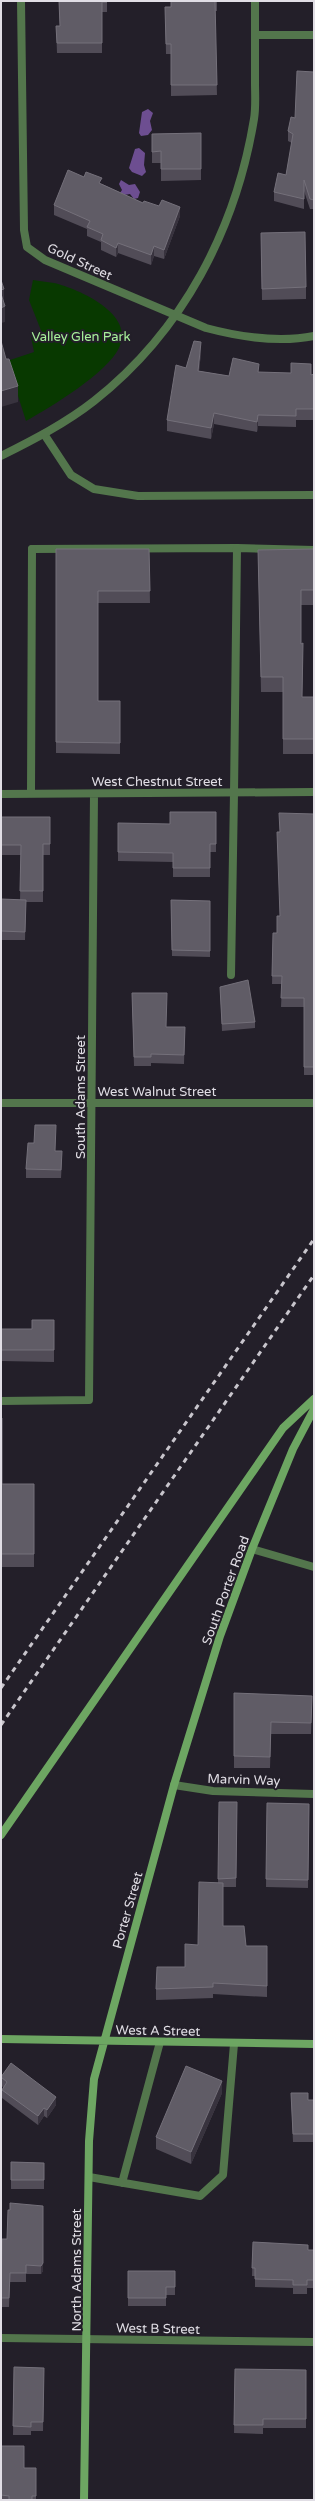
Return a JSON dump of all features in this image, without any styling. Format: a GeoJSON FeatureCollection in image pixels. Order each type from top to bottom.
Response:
{"type":"FeatureCollection","features":[{"type":"Feature","properties":{"kind":"street","name":"Gold Street"},"geometry":{"type":"LineString","coordinates":[[21,1],[24,230],[27,247],[45,260],[206,328],[232,335],[296,340],[314,336]]}},
{"type":"Feature","properties":{"kind":"street"},"geometry":{"type":"LineString","coordinates":[[1,456],[44,434],[94,401],[134,365],[176,316],[190,294],[222,234],[242,180],[254,117],[256,1]]}},
{"type":"Feature","properties":{"kind":"street"},"geometry":{"type":"LineString","coordinates":[[256,35],[314,35]]}},
{"type":"Feature","properties":{"kind":"street"},"geometry":{"type":"LineString","coordinates":[[44,434],[71,474],[94,489],[138,496],[314,495]]}},
{"type":"Feature","properties":{"kind":"street"},"geometry":{"type":"LineString","coordinates":[[231,975],[237,548]]}},
{"type":"Feature","properties":{"kind":"street"},"geometry":{"type":"LineString","coordinates":[[31,794],[32,549],[237,548],[314,550]]}},
{"type":"Feature","properties":{"kind":"street","name":"West Chestnut Street"},"geometry":{"type":"LineString","coordinates":[[1,794],[314,792]]}},
{"type":"Feature","properties":{"kind":"street","name":"South Adams Street"},"geometry":{"type":"LineString","coordinates":[[1,1401],[89,1400],[94,794]]}},
{"type":"Feature","properties":{"kind":"street","name":"West Walnut Street"},"geometry":{"type":"LineString","coordinates":[[1,1103],[314,1103]]}},
{"type":"Feature","properties":{"kind":"street"},"geometry":{"type":"LineString","coordinates":[[1,1835],[283,1428],[314,1399]]}},
{"type":"Feature","properties":{"kind":"street","name":"South Porter Road"},"geometry":{"type":"LineString","coordinates":[[174,1785],[220,1636],[252,1549],[293,1448],[314,1409]]}},
{"type":"Feature","properties":{"kind":"street"},"geometry":{"type":"LineString","coordinates":[[252,1549],[314,1567]]}},
{"type":"Feature","properties":{"kind":"street","name":"Marvin Way"},"geometry":{"type":"LineString","coordinates":[[174,1785],[213,1791],[314,1794]]}},
{"type":"Feature","properties":{"kind":"street","name":"Porter Street"},"geometry":{"type":"LineString","coordinates":[[103,2040],[174,1785]]}},
{"type":"Feature","properties":{"kind":"street","name":"West A Street"},"geometry":{"type":"LineString","coordinates":[[1,2039],[234,2044],[314,2044]]}},
{"type":"Feature","properties":{"kind":"street","name":"North Adams Street"},"geometry":{"type":"LineString","coordinates":[[84,2500],[88,2339],[89,2141],[94,2079],[103,2040]]}},
{"type":"Feature","properties":{"kind":"street"},"geometry":{"type":"LineString","coordinates":[[122,2183],[160,2042]]}},
{"type":"Feature","properties":{"kind":"street"},"geometry":{"type":"LineString","coordinates":[[89,2177],[200,2196],[223,2175],[234,2044]]}},
{"type":"Feature","properties":{"kind":"street","name":"West B Street"},"geometry":{"type":"LineString","coordinates":[[1,2338],[314,2342]]}},
{"type":"Feature","properties":{"kind":"green space","name":"Valley Glen Park"},"geometry":{"type":"Polygon","coordinates":[[[33,280],[65,286],[90,297],[112,314],[120,324],[122,336],[119,348],[113,358],[103,368],[77,389],[26,421],[7,361],[34,352],[31,337],[42,333],[29,300],[33,280]]]}},
{"type":"Feature","properties":{"kind":"shaded area"},"geometry":{"type":"Polygon","coordinates":[[[148,109],[153,113],[150,121],[152,130],[148,135],[141,136],[139,133],[142,112],[148,109]]]}},
{"type":"Feature","properties":{"kind":"shaded area"},"geometry":{"type":"Polygon","coordinates":[[[139,148],[145,153],[144,165],[146,172],[142,176],[132,172],[129,168],[135,149],[139,148]]]}},
{"type":"Feature","properties":{"kind":"shaded area"},"geometry":{"type":"Polygon","coordinates":[[[121,180],[129,185],[135,184],[140,192],[138,198],[134,199],[130,194],[124,195],[120,193],[122,190],[119,184],[121,180]]]}},
{"type":"Feature","properties":{"kind":"building"},"geometry":{"type":"Polygon","coordinates":[[[59,1],[107,1],[102,2],[102,43],[57,43],[56,26],[60,26],[59,1]]]}},
{"type":"Feature","properties":{"kind":"building"},"geometry":{"type":"Polygon","coordinates":[[[171,1],[215,1],[217,85],[171,85],[171,44],[166,44],[165,7],[171,7],[171,1]]]}},
{"type":"Feature","properties":{"kind":"building"},"geometry":{"type":"Polygon","coordinates":[[[297,71],[314,72],[314,200],[310,199],[304,180],[304,199],[274,192],[278,173],[286,175],[293,134],[288,131],[291,117],[295,118],[297,71]]]}},
{"type":"Feature","properties":{"kind":"building"},"geometry":{"type":"Polygon","coordinates":[[[201,133],[201,169],[161,169],[161,151],[152,152],[152,134],[201,133]]]}},
{"type":"Feature","properties":{"kind":"building"},"geometry":{"type":"Polygon","coordinates":[[[68,170],[84,177],[86,172],[102,178],[99,183],[143,203],[144,201],[159,206],[162,200],[180,207],[164,250],[154,246],[151,255],[118,243],[116,248],[101,240],[103,234],[87,227],[90,221],[54,205],[68,170]]]}},
{"type":"Feature","properties":{"kind":"building"},"geometry":{"type":"Polygon","coordinates":[[[305,232],[306,287],[262,289],[261,233],[305,232]]]}},
{"type":"Feature","properties":{"kind":"building"},"geometry":{"type":"Polygon","coordinates":[[[1,280],[4,289],[1,290],[1,280]]]}},
{"type":"Feature","properties":{"kind":"building"},"geometry":{"type":"Polygon","coordinates":[[[1,294],[5,306],[1,308],[1,294]]]}},
{"type":"Feature","properties":{"kind":"building"},"geometry":{"type":"Polygon","coordinates":[[[1,341],[6,359],[9,359],[18,386],[1,391],[1,341]]]}},
{"type":"Feature","properties":{"kind":"building"},"geometry":{"type":"Polygon","coordinates":[[[194,341],[201,342],[198,371],[229,376],[233,358],[259,364],[258,372],[291,373],[291,363],[311,364],[311,375],[314,374],[314,409],[296,409],[296,416],[258,415],[257,422],[214,413],[211,428],[167,420],[176,365],[186,368],[194,341]]]}},
{"type":"Feature","properties":{"kind":"building"},"geometry":{"type":"Polygon","coordinates":[[[56,549],[149,549],[150,591],[98,591],[98,701],[120,701],[120,743],[56,742],[56,549]]]}},
{"type":"Feature","properties":{"kind":"building"},"geometry":{"type":"Polygon","coordinates":[[[314,549],[314,590],[301,590],[301,644],[303,643],[302,697],[314,697],[314,739],[283,739],[283,677],[261,677],[258,550],[314,549]]]}},
{"type":"Feature","properties":{"kind":"building"},"geometry":{"type":"Polygon","coordinates":[[[170,812],[216,812],[216,844],[210,844],[210,868],[173,868],[173,853],[118,852],[118,823],[170,824],[170,812]]]}},
{"type":"Feature","properties":{"kind":"building"},"geometry":{"type":"Polygon","coordinates":[[[279,813],[314,814],[314,1067],[304,1067],[304,998],[281,998],[282,976],[272,976],[273,933],[277,933],[277,916],[280,916],[277,832],[280,832],[279,813]]]}},
{"type":"Feature","properties":{"kind":"building"},"geometry":{"type":"Polygon","coordinates":[[[1,817],[50,817],[50,844],[43,844],[43,891],[20,891],[21,845],[1,845],[1,817]]]}},
{"type":"Feature","properties":{"kind":"building"},"geometry":{"type":"Polygon","coordinates":[[[1,899],[26,900],[25,932],[1,931],[1,899]]]}},
{"type":"Feature","properties":{"kind":"building"},"geometry":{"type":"Polygon","coordinates":[[[171,900],[210,901],[210,951],[172,950],[171,900]]]}},
{"type":"Feature","properties":{"kind":"building"},"geometry":{"type":"Polygon","coordinates":[[[248,980],[255,1022],[222,1024],[220,987],[248,980]]]}},
{"type":"Feature","properties":{"kind":"building"},"geometry":{"type":"Polygon","coordinates":[[[132,993],[167,993],[166,1027],[185,1027],[184,1055],[151,1054],[151,1057],[134,1057],[132,993]]]}},
{"type":"Feature","properties":{"kind":"building"},"geometry":{"type":"Polygon","coordinates":[[[35,1125],[56,1125],[55,1151],[62,1151],[61,1170],[26,1169],[28,1143],[34,1143],[35,1125]]]}},
{"type":"Feature","properties":{"kind":"building"},"geometry":{"type":"Polygon","coordinates":[[[32,1320],[54,1320],[54,1350],[1,1350],[1,1329],[32,1329],[32,1320]]]}},
{"type":"Feature","properties":{"kind":"building"},"geometry":{"type":"Polygon","coordinates":[[[1,1418],[2,1484],[34,1484],[34,1554],[1,1554],[1,1418]]]}},
{"type":"Feature","properties":{"kind":"building"},"geometry":{"type":"Polygon","coordinates":[[[234,1693],[312,1696],[311,1723],[271,1722],[270,1757],[234,1756],[234,1693]]]}},
{"type":"Feature","properties":{"kind":"building"},"geometry":{"type":"Polygon","coordinates":[[[219,1802],[237,1802],[236,1878],[218,1879],[219,1802]]]}},
{"type":"Feature","properties":{"kind":"building"},"geometry":{"type":"Polygon","coordinates":[[[267,1803],[309,1804],[308,1880],[266,1879],[267,1803]]]}},
{"type":"Feature","properties":{"kind":"building"},"geometry":{"type":"Polygon","coordinates":[[[199,1882],[223,1883],[223,1926],[244,1926],[246,1946],[267,1946],[267,1986],[213,1983],[213,1987],[156,1989],[157,1967],[185,1967],[185,1944],[198,1945],[199,1882]]]}},
{"type":"Feature","properties":{"kind":"building"},"geometry":{"type":"Polygon","coordinates":[[[11,2063],[56,2097],[47,2110],[44,2108],[38,2116],[2,2090],[7,2082],[1,2077],[11,2063]]]}},
{"type":"Feature","properties":{"kind":"building"},"geometry":{"type":"Polygon","coordinates":[[[186,2066],[222,2081],[191,2152],[156,2137],[186,2066]]]}},
{"type":"Feature","properties":{"kind":"building"},"geometry":{"type":"Polygon","coordinates":[[[291,2093],[308,2093],[308,2100],[314,2100],[314,2134],[293,2134],[291,2093]]]}},
{"type":"Feature","properties":{"kind":"building"},"geometry":{"type":"Polygon","coordinates":[[[11,2162],[44,2163],[44,2180],[11,2180],[11,2162]]]}},
{"type":"Feature","properties":{"kind":"building"},"geometry":{"type":"Polygon","coordinates":[[[10,2203],[43,2206],[43,2263],[41,2266],[26,2265],[26,2273],[10,2273],[9,2298],[1,2298],[2,2239],[7,2239],[8,2210],[10,2210],[10,2203]]]}},
{"type":"Feature","properties":{"kind":"building"},"geometry":{"type":"Polygon","coordinates":[[[253,2242],[308,2245],[308,2250],[314,2250],[314,2280],[307,2280],[307,2285],[293,2285],[293,2280],[255,2279],[255,2268],[252,2268],[253,2242]]]}},
{"type":"Feature","properties":{"kind":"building"},"geometry":{"type":"Polygon","coordinates":[[[128,2271],[175,2271],[175,2287],[166,2287],[166,2298],[128,2298],[128,2271]]]}},
{"type":"Feature","properties":{"kind":"building"},"geometry":{"type":"Polygon","coordinates":[[[14,2367],[44,2368],[43,2422],[31,2422],[31,2427],[13,2426],[14,2367]]]}},
{"type":"Feature","properties":{"kind":"building"},"geometry":{"type":"Polygon","coordinates":[[[235,2369],[306,2370],[306,2419],[263,2419],[263,2425],[234,2425],[235,2369]]]}},
{"type":"Feature","properties":{"kind":"building"},"geometry":{"type":"Polygon","coordinates":[[[1,2446],[24,2446],[24,2468],[36,2468],[36,2496],[32,2496],[32,2500],[9,2500],[9,2496],[1,2495],[1,2446]]]}},
{"type":"Feature","properties":{"kind":"railway"},"geometry":{"type":"LineString","coordinates":[[1,1688],[314,1239]]}},
{"type":"Feature","properties":{"kind":"railway"},"geometry":{"type":"LineString","coordinates":[[1,1725],[314,1275]]}}]}
